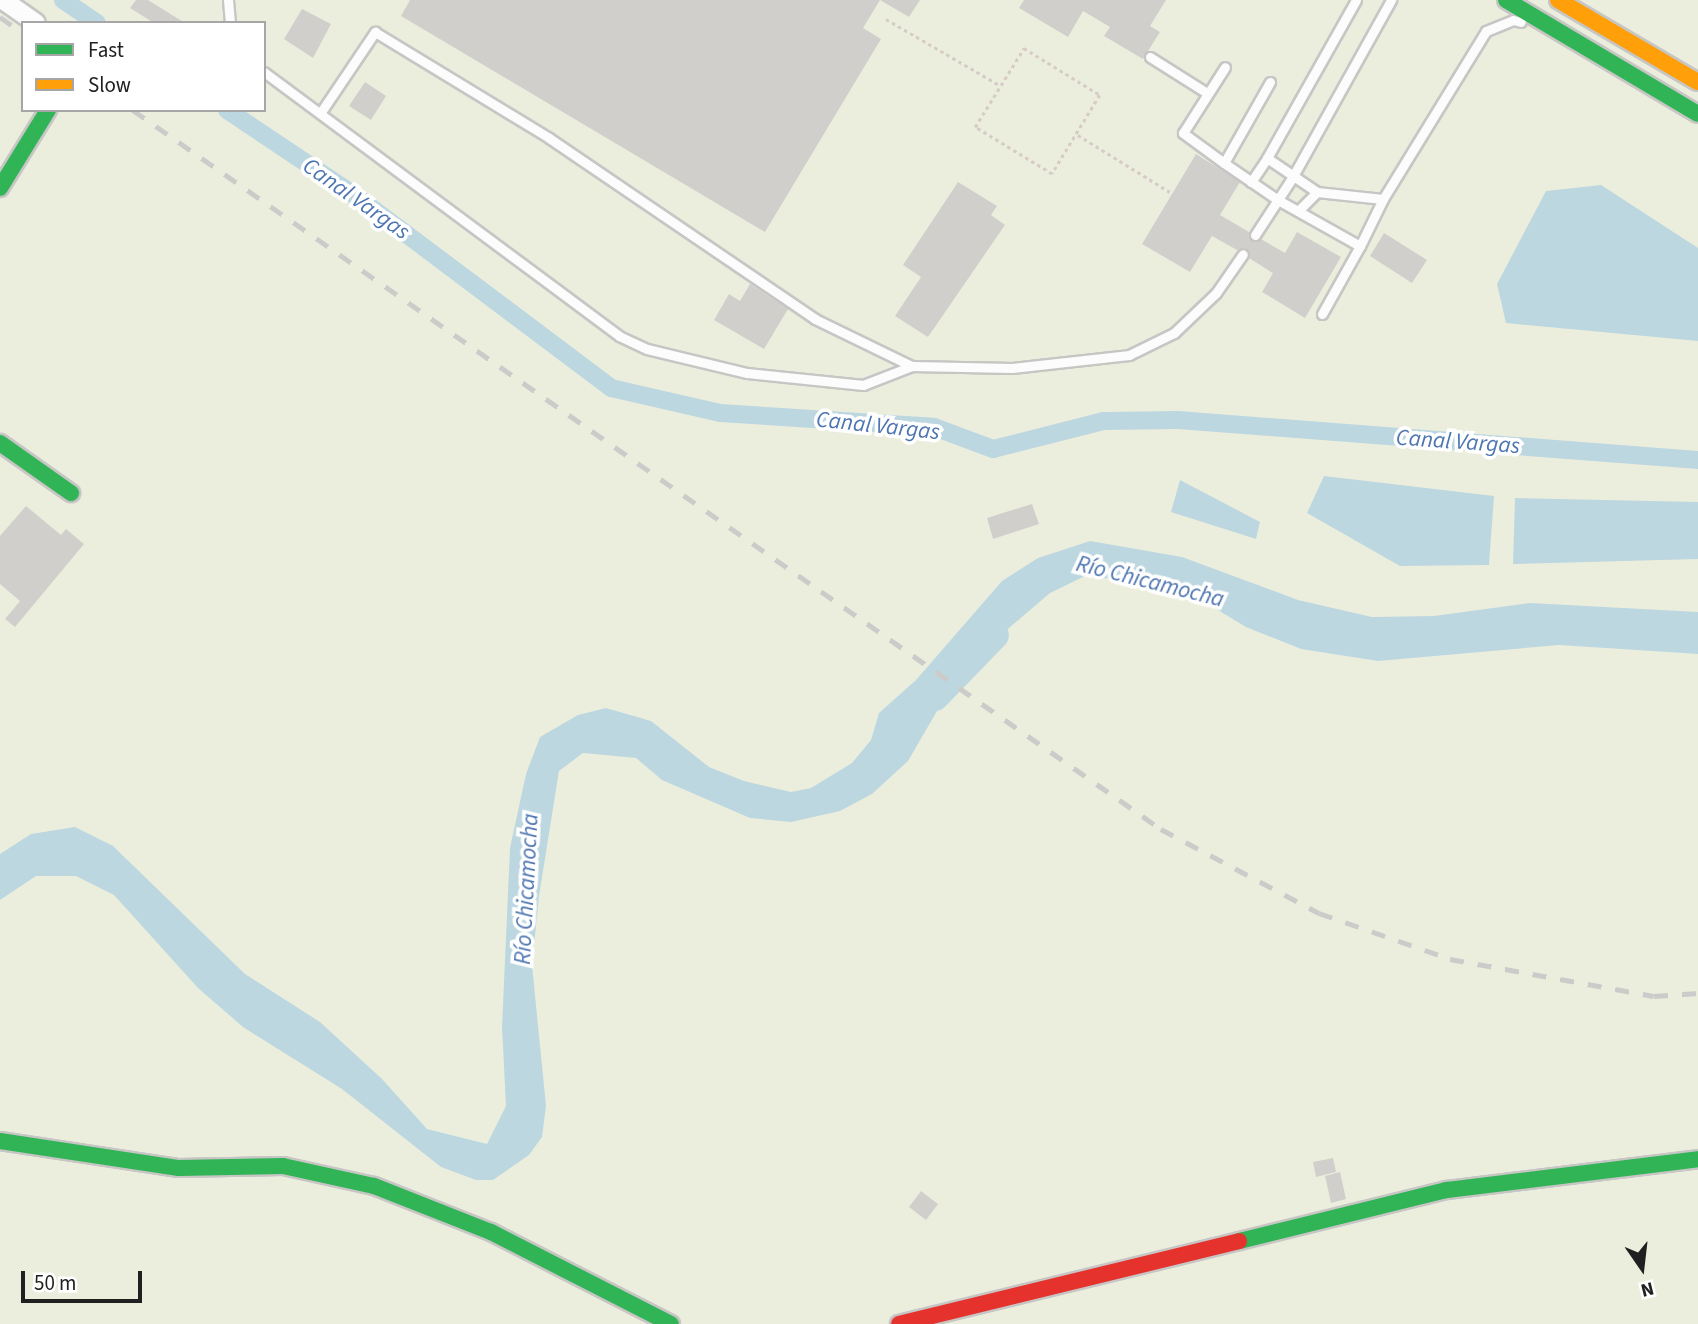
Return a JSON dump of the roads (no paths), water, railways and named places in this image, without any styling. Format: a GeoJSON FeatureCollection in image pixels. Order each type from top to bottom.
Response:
{"type":"FeatureCollection","features":[{"type":"Feature","properties":{"kind":"main road"},"geometry":{"type":"LineString","coordinates":[[1506,0],[1698,114]]}},
{"type":"Feature","properties":{"kind":"main road"},"geometry":{"type":"LineString","coordinates":[[1558,0],[1698,82]]}},
{"type":"Feature","properties":{"kind":"main road"},"geometry":{"type":"LineString","coordinates":[[0,188],[47,112]]}},
{"type":"Feature","properties":{"kind":"main road"},"geometry":{"type":"LineString","coordinates":[[0,443],[71,493]]}},
{"type":"Feature","properties":{"kind":"main road"},"geometry":{"type":"LineString","coordinates":[[0,1141],[179,1168],[283,1166],[374,1186],[491,1232],[671,1324]]}},
{"type":"Feature","properties":{"kind":"main road"},"geometry":{"type":"LineString","coordinates":[[899,1324],[1447,1190],[1698,1158]]}},
{"type":"Feature","properties":{"kind":"street"},"geometry":{"type":"LineString","coordinates":[[3,0],[33,21]]}},
{"type":"Feature","properties":{"kind":"lane"},"geometry":{"type":"LineString","coordinates":[[228,0],[230,21]]}},
{"type":"Feature","properties":{"kind":"lane"},"geometry":{"type":"LineString","coordinates":[[1251,182],[1356,0]]}},
{"type":"Feature","properties":{"kind":"lane"},"geometry":{"type":"LineString","coordinates":[[1255,235],[1292,178],[1391,0]]}},
{"type":"Feature","properties":{"kind":"lane"},"geometry":{"type":"LineString","coordinates":[[1322,314],[1383,199],[1486,31],[1513,20],[1554,28]]}},
{"type":"Feature","properties":{"kind":"lane"},"geometry":{"type":"LineString","coordinates":[[321,112],[375,32],[549,138],[815,319],[912,366]]}},
{"type":"Feature","properties":{"kind":"lane"},"geometry":{"type":"LineString","coordinates":[[1150,57],[1207,93]]}},
{"type":"Feature","properties":{"kind":"lane"},"geometry":{"type":"LineString","coordinates":[[1225,67],[1183,133],[1278,200],[1360,246]]}},
{"type":"Feature","properties":{"kind":"lane"},"geometry":{"type":"LineString","coordinates":[[266,73],[619,336],[647,349],[747,373],[863,385],[912,366],[1012,368],[1129,355],[1174,333],[1216,293],[1242,254]]}},
{"type":"Feature","properties":{"kind":"lane"},"geometry":{"type":"LineString","coordinates":[[1224,163],[1270,82]]}},
{"type":"Feature","properties":{"kind":"lane"},"geometry":{"type":"LineString","coordinates":[[1267,158],[1292,178],[1317,192],[1383,199]]}},
{"type":"Feature","properties":{"kind":"lane"},"geometry":{"type":"LineString","coordinates":[[1298,211],[1317,192]]}},
{"type":"Feature","properties":{"kind":"water"},"geometry":{"type":"Polygon","coordinates":[[[1601,185],[1698,248],[1698,341],[1506,323],[1497,284],[1546,191],[1601,185]]]}},
{"type":"Feature","properties":{"kind":"water"},"geometry":{"type":"Polygon","coordinates":[[[1324,476],[1494,496],[1489,565],[1400,566],[1307,513],[1324,476]]]}},
{"type":"Feature","properties":{"kind":"water"},"geometry":{"type":"Polygon","coordinates":[[[1180,480],[1260,522],[1256,539],[1171,512],[1180,480]]]}},
{"type":"Feature","properties":{"kind":"water"},"geometry":{"type":"Polygon","coordinates":[[[1515,498],[1698,502],[1698,559],[1513,564],[1515,498]]]}},
{"type":"Feature","properties":{"kind":"water"},"geometry":{"type":"Polygon","coordinates":[[[1090,541],[1182,557],[1298,600],[1372,617],[1434,616],[1530,603],[1698,612],[1698,654],[1559,645],[1378,661],[1301,649],[1246,627],[1188,592],[1150,591],[1115,579],[1085,576],[1050,593],[962,668],[908,761],[872,794],[840,811],[791,822],[750,818],[662,780],[636,758],[583,753],[559,771],[539,896],[532,965],[546,1106],[542,1137],[529,1155],[493,1180],[476,1180],[441,1167],[342,1089],[243,1027],[198,988],[114,895],[76,876],[36,876],[0,900],[0,854],[31,834],[75,827],[113,846],[245,974],[320,1022],[382,1079],[427,1129],[487,1144],[506,1106],[502,1027],[510,848],[526,774],[540,737],[578,715],[606,708],[651,721],[709,767],[744,781],[791,792],[811,788],[852,763],[871,740],[879,713],[916,680],[1002,581],[1038,558],[1090,541]]]}},
{"type":"Feature","properties":{"kind":"waterway","name":"Canal Vargas"},"geometry":{"type":"LineString","coordinates":[[63,0],[94,21]]}},
{"type":"Feature","properties":{"kind":"waterway","name":"Canal Vargas"},"geometry":{"type":"LineString","coordinates":[[230,112],[357,197],[611,388],[720,413],[934,427],[993,449],[1104,421],[1178,420],[1698,460]]}},
{"type":"Feature","properties":{"kind":"waterway","name":"Río Chicamocha"},"geometry":{"type":"LineString","coordinates":[[935,697],[995,635]]}},
{"type":"Feature","properties":{"kind":"railway"},"geometry":{"type":"LineString","coordinates":[[0,17],[21,32]]}},
{"type":"Feature","properties":{"kind":"railway"},"geometry":{"type":"LineString","coordinates":[[136,112],[1161,829],[1319,913],[1450,959],[1654,996],[1698,993]]}}]}
